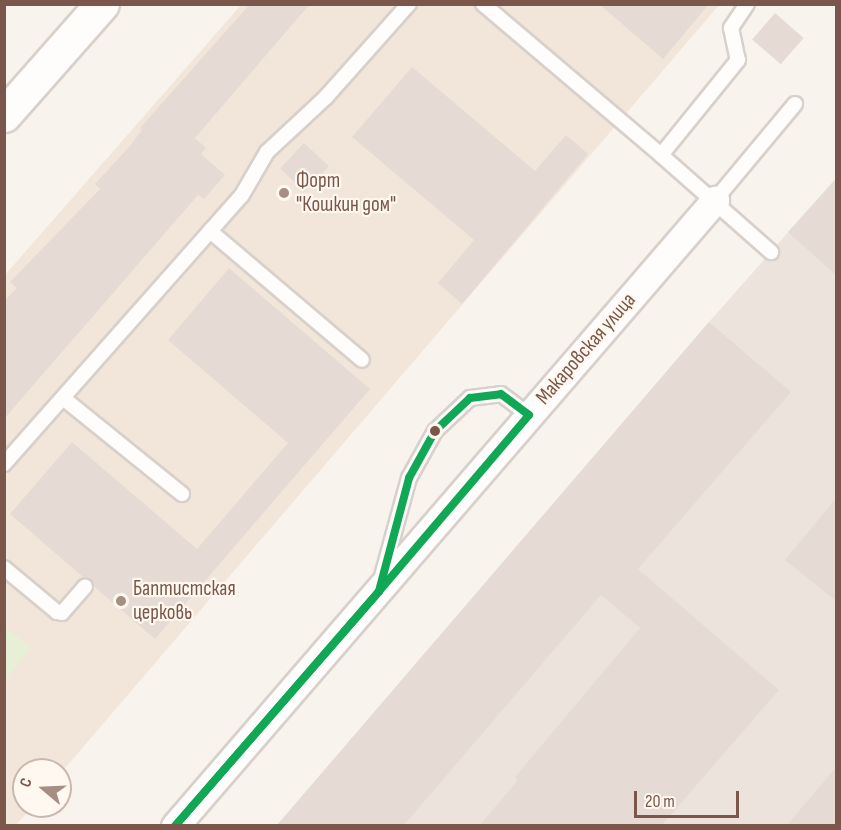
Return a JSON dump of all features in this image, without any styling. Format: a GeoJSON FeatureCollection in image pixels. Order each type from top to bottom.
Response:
{"type":"FeatureCollection","features":[{"type":"Feature","properties":{"kind":"street"},"geometry":{"type":"LineString","coordinates":[[4,116],[102,4]]}},
{"type":"Feature","properties":{"kind":"street","name":"Макаровская улица"},"geometry":{"type":"LineString","coordinates":[[176,825],[714,200]]}},
{"type":"Feature","properties":{"kind":"lane"},"geometry":{"type":"LineString","coordinates":[[4,464],[242,195],[267,152],[326,97],[409,4]]}},
{"type":"Feature","properties":{"kind":"lane"},"geometry":{"type":"LineString","coordinates":[[483,4],[714,200],[771,252]]}},
{"type":"Feature","properties":{"kind":"lane"},"geometry":{"type":"LineString","coordinates":[[661,155],[738,60],[731,28],[747,4]]}},
{"type":"Feature","properties":{"kind":"lane"},"geometry":{"type":"LineString","coordinates":[[714,200],[795,104]]}},
{"type":"Feature","properties":{"kind":"lane"},"geometry":{"type":"LineString","coordinates":[[210,231],[362,360]]}},
{"type":"Feature","properties":{"kind":"lane"},"geometry":{"type":"LineString","coordinates":[[378,591],[409,478],[435,431],[470,398],[501,394],[529,415]]}},
{"type":"Feature","properties":{"kind":"lane"},"geometry":{"type":"LineString","coordinates":[[63,398],[182,494]]}},
{"type":"Feature","properties":{"kind":"lane"},"geometry":{"type":"LineString","coordinates":[[4,568],[57,612],[62,613],[85,587]]}},
{"type":"Feature","properties":{"kind":"shaded area"},"geometry":{"type":"Polygon","coordinates":[[[241,5],[719,5],[72,760],[72,758],[12,758],[12,818],[22,818],[16,825],[5,826],[5,275],[241,5]]]}},
{"type":"Feature","properties":{"kind":"shaded area"},"geometry":{"type":"Polygon","coordinates":[[[836,178],[836,825],[277,826],[709,322],[836,178]]]}},
{"type":"Feature","properties":{"kind":"green space"},"geometry":{"type":"Polygon","coordinates":[[[5,627],[31,648],[5,680],[5,627]]]}},
{"type":"Feature","properties":{"kind":"building"},"geometry":{"type":"Polygon","coordinates":[[[250,4],[310,4],[195,138],[206,148],[201,154],[225,175],[204,199],[198,195],[4,419],[4,301],[17,288],[10,282],[100,189],[95,184],[129,147],[142,130],[140,128],[250,4]]]}},
{"type":"Feature","properties":{"kind":"building"},"geometry":{"type":"Polygon","coordinates":[[[599,4],[709,4],[663,59],[599,4]]]}},
{"type":"Feature","properties":{"kind":"building"},"geometry":{"type":"Polygon","coordinates":[[[775,13],[804,38],[781,64],[752,39],[775,13]]]}},
{"type":"Feature","properties":{"kind":"building"},"geometry":{"type":"Polygon","coordinates":[[[412,67],[535,171],[566,135],[588,154],[462,304],[438,283],[474,240],[352,137],[412,67]]]}},
{"type":"Feature","properties":{"kind":"building"},"geometry":{"type":"Polygon","coordinates":[[[304,143],[329,166],[305,192],[280,169],[304,143]]]}},
{"type":"Feature","properties":{"kind":"building"},"geometry":{"type":"Polygon","coordinates":[[[837,178],[837,276],[788,232],[837,178]]]}},
{"type":"Feature","properties":{"kind":"building"},"geometry":{"type":"Polygon","coordinates":[[[229,268],[370,389],[155,639],[10,514],[72,442],[197,549],[288,443],[168,340],[229,268]]]}},
{"type":"Feature","properties":{"kind":"building"},"geometry":{"type":"Polygon","coordinates":[[[709,322],[791,392],[638,569],[779,690],[662,825],[480,825],[518,780],[515,777],[640,628],[601,595],[404,825],[277,825],[709,322]]]}},
{"type":"Feature","properties":{"kind":"building"},"geometry":{"type":"Polygon","coordinates":[[[837,497],[837,602],[785,560],[837,497]]]}},
{"type":"Feature","properties":{"kind":"building"},"geometry":{"type":"Polygon","coordinates":[[[837,766],[837,825],[787,825],[837,766]]]}},
{"type":"Feature","properties":{"kind":"transit line"},"geometry":{"type":"LineString","coordinates":[[501,394],[529,415],[379,591],[409,478],[435,431],[470,398],[501,394]]}},
{"type":"Feature","properties":{"kind":"transit line"},"geometry":{"type":"LineString","coordinates":[[175,826],[379,591]]}},
{"type":"Feature","properties":{"kind":"transit line"},"geometry":{"type":"LineString","coordinates":[[175,826],[379,591]]}},
{"type":"Feature","properties":{"kind":"place","name":"Форт \"Кошкин дом\""},"geometry":{"type":"Point","coordinates":[284,193]}},
{"type":"Feature","properties":{"kind":"place","name":"Баптистская церковь"},"geometry":{"type":"Point","coordinates":[121,601]}}]}
